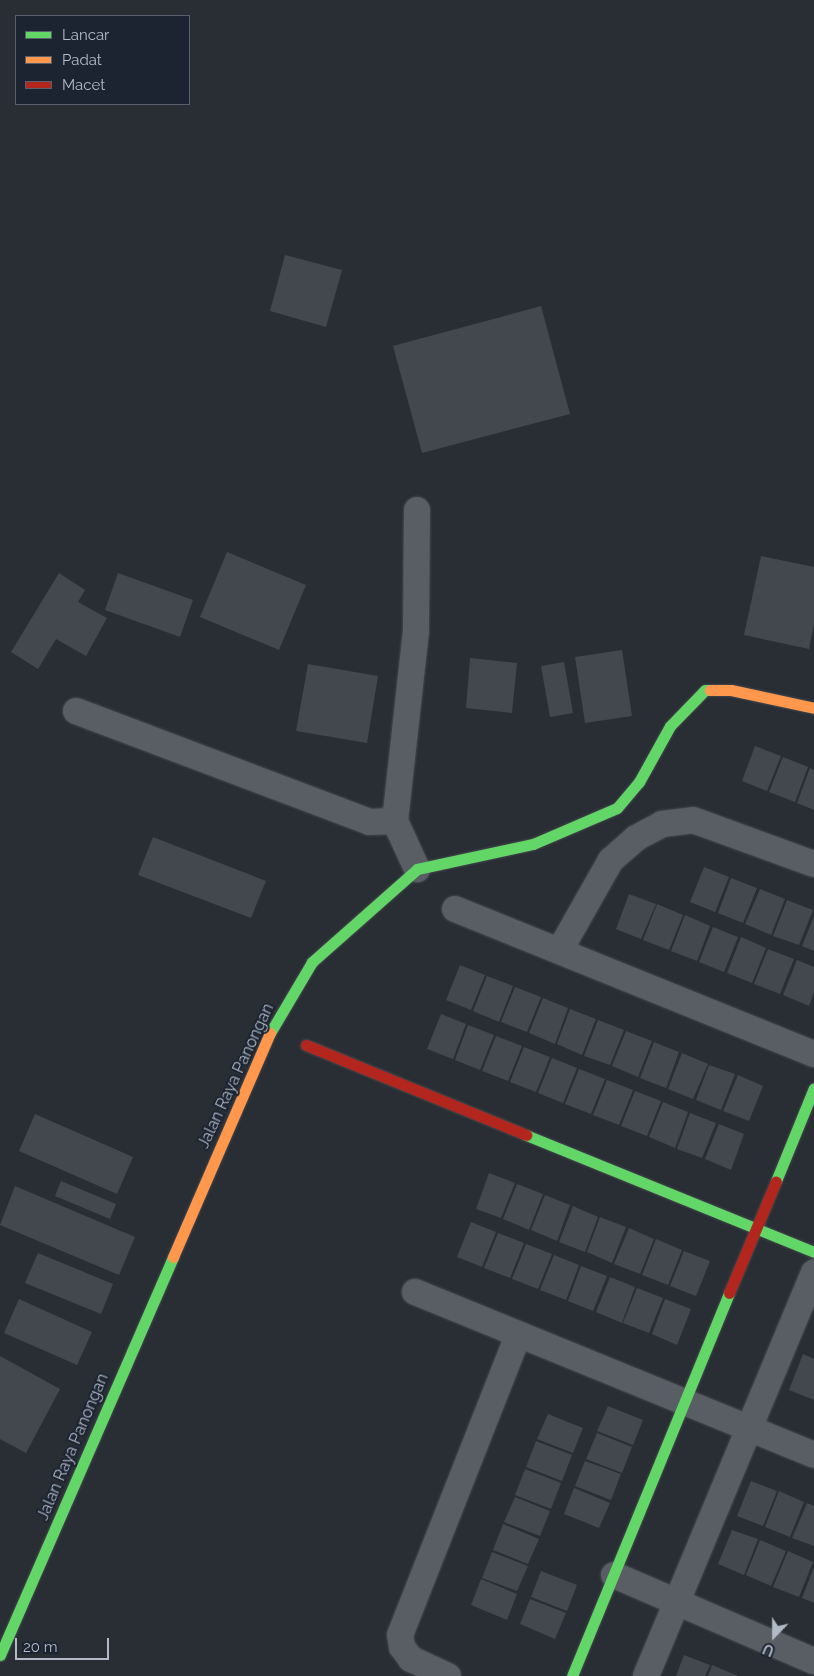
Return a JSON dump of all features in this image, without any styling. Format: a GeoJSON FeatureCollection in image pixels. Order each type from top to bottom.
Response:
{"type":"FeatureCollection","features":[{"type":"Feature","properties":{"kind":"street"},"geometry":{"type":"LineString","coordinates":[[417,510],[416,631],[395,821],[417,869]]}},
{"type":"Feature","properties":{"kind":"street","name":"Jalan Raya Panongan"},"geometry":{"type":"LineString","coordinates":[[0,1655],[272,1029],[312,962],[417,869],[534,844],[617,808],[639,782],[670,726],[706,690],[731,690],[814,708]]}},
{"type":"Feature","properties":{"kind":"street"},"geometry":{"type":"LineString","coordinates":[[76,711],[361,820],[395,821]]}},
{"type":"Feature","properties":{"kind":"street"},"geometry":{"type":"LineString","coordinates":[[560,950],[611,860],[636,838],[662,824],[693,820],[814,864]]}},
{"type":"Feature","properties":{"kind":"street"},"geometry":{"type":"LineString","coordinates":[[455,909],[814,1054]]}},
{"type":"Feature","properties":{"kind":"street"},"geometry":{"type":"LineString","coordinates":[[306,1045],[814,1252]]}},
{"type":"Feature","properties":{"kind":"street"},"geometry":{"type":"LineString","coordinates":[[572,1676],[685,1401],[758,1230],[814,1088]]}},
{"type":"Feature","properties":{"kind":"street"},"geometry":{"type":"LineString","coordinates":[[646,1676],[814,1273]]}},
{"type":"Feature","properties":{"kind":"street"},"geometry":{"type":"LineString","coordinates":[[415,1292],[814,1454]]}},
{"type":"Feature","properties":{"kind":"street"},"geometry":{"type":"LineString","coordinates":[[448,1676],[411,1659],[402,1647],[400,1635],[518,1335]]}},
{"type":"Feature","properties":{"kind":"street"},"geometry":{"type":"LineString","coordinates":[[614,1575],[814,1661]]}},
{"type":"Feature","properties":{"kind":"building"},"geometry":{"type":"Polygon","coordinates":[[[285,255],[342,270],[326,327],[270,311],[285,255]]]}},
{"type":"Feature","properties":{"kind":"building"},"geometry":{"type":"Polygon","coordinates":[[[541,306],[570,414],[422,453],[393,346],[541,306]]]}},
{"type":"Feature","properties":{"kind":"building"},"geometry":{"type":"Polygon","coordinates":[[[227,552],[306,585],[279,650],[200,617],[227,552]]]}},
{"type":"Feature","properties":{"kind":"building"},"geometry":{"type":"Polygon","coordinates":[[[761,556],[814,567],[814,624],[809,649],[744,635],[761,556]]]}},
{"type":"Feature","properties":{"kind":"building"},"geometry":{"type":"Polygon","coordinates":[[[59,573],[85,590],[78,602],[107,618],[86,656],[56,639],[38,669],[11,652],[59,573]]]}},
{"type":"Feature","properties":{"kind":"building"},"geometry":{"type":"Polygon","coordinates":[[[118,573],[193,600],[180,637],[105,610],[118,573]]]}},
{"type":"Feature","properties":{"kind":"building"},"geometry":{"type":"Polygon","coordinates":[[[622,650],[632,716],[585,723],[575,657],[622,650]]]}},
{"type":"Feature","properties":{"kind":"building"},"geometry":{"type":"Polygon","coordinates":[[[470,658],[517,663],[512,713],[466,708],[470,658]]]}},
{"type":"Feature","properties":{"kind":"building"},"geometry":{"type":"Polygon","coordinates":[[[564,662],[573,713],[550,717],[541,666],[564,662]]]}},
{"type":"Feature","properties":{"kind":"building"},"geometry":{"type":"Polygon","coordinates":[[[308,664],[378,676],[367,743],[296,731],[308,664]]]}},
{"type":"Feature","properties":{"kind":"building"},"geometry":{"type":"Polygon","coordinates":[[[755,746],[781,756],[767,791],[742,781],[755,746]]]}},
{"type":"Feature","properties":{"kind":"building"},"geometry":{"type":"Polygon","coordinates":[[[783,757],[808,767],[795,802],[769,792],[783,757]]]}},
{"type":"Feature","properties":{"kind":"building"},"geometry":{"type":"Polygon","coordinates":[[[810,768],[814,770],[814,810],[797,803],[810,768]]]}},
{"type":"Feature","properties":{"kind":"building"},"geometry":{"type":"Polygon","coordinates":[[[153,837],[266,881],[251,918],[138,875],[153,837]]]}},
{"type":"Feature","properties":{"kind":"building"},"geometry":{"type":"Polygon","coordinates":[[[704,867],[729,877],[715,912],[690,902],[704,867]]]}},
{"type":"Feature","properties":{"kind":"building"},"geometry":{"type":"Polygon","coordinates":[[[731,878],[757,888],[743,923],[718,913],[731,878]]]}},
{"type":"Feature","properties":{"kind":"building"},"geometry":{"type":"Polygon","coordinates":[[[760,889],[785,899],[771,935],[745,924],[760,889]]]}},
{"type":"Feature","properties":{"kind":"building"},"geometry":{"type":"Polygon","coordinates":[[[629,894],[656,904],[641,939],[616,929],[629,894]]]}},
{"type":"Feature","properties":{"kind":"building"},"geometry":{"type":"Polygon","coordinates":[[[787,900],[813,910],[799,945],[773,936],[787,900]]]}},
{"type":"Feature","properties":{"kind":"building"},"geometry":{"type":"Polygon","coordinates":[[[657,904],[683,915],[669,950],[643,940],[657,904]]]}},
{"type":"Feature","properties":{"kind":"building"},"geometry":{"type":"Polygon","coordinates":[[[685,915],[710,926],[697,961],[671,951],[685,915]]]}},
{"type":"Feature","properties":{"kind":"building"},"geometry":{"type":"Polygon","coordinates":[[[814,916],[814,951],[802,946],[814,916]]]}},
{"type":"Feature","properties":{"kind":"building"},"geometry":{"type":"Polygon","coordinates":[[[713,927],[738,937],[724,972],[699,962],[713,927]]]}},
{"type":"Feature","properties":{"kind":"building"},"geometry":{"type":"Polygon","coordinates":[[[741,937],[766,948],[752,983],[727,973],[741,937]]]}},
{"type":"Feature","properties":{"kind":"building"},"geometry":{"type":"Polygon","coordinates":[[[768,949],[794,959],[780,994],[754,984],[768,949]]]}},
{"type":"Feature","properties":{"kind":"building"},"geometry":{"type":"Polygon","coordinates":[[[797,960],[814,967],[814,992],[809,1006],[783,995],[797,960]]]}},
{"type":"Feature","properties":{"kind":"building"},"geometry":{"type":"Polygon","coordinates":[[[460,965],[485,975],[471,1010],[446,1000],[460,965]]]}},
{"type":"Feature","properties":{"kind":"building"},"geometry":{"type":"Polygon","coordinates":[[[487,976],[513,986],[499,1022],[473,1011],[487,976]]]}},
{"type":"Feature","properties":{"kind":"building"},"geometry":{"type":"Polygon","coordinates":[[[515,987],[541,997],[527,1032],[501,1022],[515,987]]]}},
{"type":"Feature","properties":{"kind":"building"},"geometry":{"type":"Polygon","coordinates":[[[543,998],[568,1008],[555,1044],[529,1033],[543,998]]]}},
{"type":"Feature","properties":{"kind":"building"},"geometry":{"type":"Polygon","coordinates":[[[570,1009],[596,1019],[582,1055],[557,1044],[570,1009]]]}},
{"type":"Feature","properties":{"kind":"building"},"geometry":{"type":"Polygon","coordinates":[[[441,1014],[466,1024],[453,1059],[427,1049],[441,1014]]]}},
{"type":"Feature","properties":{"kind":"building"},"geometry":{"type":"Polygon","coordinates":[[[598,1020],[624,1030],[610,1065],[584,1056],[598,1020]]]}},
{"type":"Feature","properties":{"kind":"building"},"geometry":{"type":"Polygon","coordinates":[[[468,1025],[494,1035],[480,1070],[455,1060],[468,1025]]]}},
{"type":"Feature","properties":{"kind":"building"},"geometry":{"type":"Polygon","coordinates":[[[626,1031],[652,1041],[638,1077],[612,1066],[626,1031]]]}},
{"type":"Feature","properties":{"kind":"building"},"geometry":{"type":"Polygon","coordinates":[[[496,1036],[522,1046],[508,1081],[482,1071],[496,1036]]]}},
{"type":"Feature","properties":{"kind":"building"},"geometry":{"type":"Polygon","coordinates":[[[654,1042],[679,1052],[666,1088],[640,1078],[654,1042]]]}},
{"type":"Feature","properties":{"kind":"building"},"geometry":{"type":"Polygon","coordinates":[[[524,1047],[550,1057],[536,1092],[510,1082],[524,1047]]]}},
{"type":"Feature","properties":{"kind":"building"},"geometry":{"type":"Polygon","coordinates":[[[682,1053],[708,1064],[693,1099],[668,1089],[682,1053]]]}},
{"type":"Feature","properties":{"kind":"building"},"geometry":{"type":"Polygon","coordinates":[[[552,1058],[577,1068],[563,1103],[538,1093],[552,1058]]]}},
{"type":"Feature","properties":{"kind":"building"},"geometry":{"type":"Polygon","coordinates":[[[709,1065],[735,1074],[721,1110],[696,1100],[709,1065]]]}},
{"type":"Feature","properties":{"kind":"building"},"geometry":{"type":"Polygon","coordinates":[[[579,1069],[605,1079],[591,1114],[565,1104],[579,1069]]]}},
{"type":"Feature","properties":{"kind":"building"},"geometry":{"type":"Polygon","coordinates":[[[738,1075],[763,1086],[749,1121],[723,1111],[738,1075]]]}},
{"type":"Feature","properties":{"kind":"building"},"geometry":{"type":"Polygon","coordinates":[[[607,1080],[633,1090],[619,1125],[593,1115],[607,1080]]]}},
{"type":"Feature","properties":{"kind":"building"},"geometry":{"type":"Polygon","coordinates":[[[635,1091],[661,1101],[647,1136],[621,1126],[635,1091]]]}},
{"type":"Feature","properties":{"kind":"building"},"geometry":{"type":"Polygon","coordinates":[[[663,1102],[688,1112],[675,1148],[649,1137],[663,1102]]]}},
{"type":"Feature","properties":{"kind":"building"},"geometry":{"type":"Polygon","coordinates":[[[690,1113],[716,1123],[702,1158],[677,1149],[690,1113]]]}},
{"type":"Feature","properties":{"kind":"building"},"geometry":{"type":"Polygon","coordinates":[[[35,1114],[133,1157],[117,1194],[19,1151],[35,1114]]]}},
{"type":"Feature","properties":{"kind":"building"},"geometry":{"type":"Polygon","coordinates":[[[719,1124],[744,1134],[731,1170],[705,1159],[719,1124]]]}},
{"type":"Feature","properties":{"kind":"building"},"geometry":{"type":"Polygon","coordinates":[[[489,1173],[515,1183],[501,1218],[476,1209],[489,1173]]]}},
{"type":"Feature","properties":{"kind":"building"},"geometry":{"type":"Polygon","coordinates":[[[61,1181],[116,1204],[110,1219],[55,1196],[61,1181]]]}},
{"type":"Feature","properties":{"kind":"building"},"geometry":{"type":"Polygon","coordinates":[[[517,1184],[543,1194],[529,1230],[503,1219],[517,1184]]]}},
{"type":"Feature","properties":{"kind":"building"},"geometry":{"type":"Polygon","coordinates":[[[15,1186],[135,1237],[119,1275],[0,1225],[15,1186]]]}},
{"type":"Feature","properties":{"kind":"building"},"geometry":{"type":"Polygon","coordinates":[[[545,1195],[570,1205],[557,1241],[531,1230],[545,1195]]]}},
{"type":"Feature","properties":{"kind":"building"},"geometry":{"type":"Polygon","coordinates":[[[573,1206],[598,1217],[585,1252],[559,1242],[573,1206]]]}},
{"type":"Feature","properties":{"kind":"building"},"geometry":{"type":"Polygon","coordinates":[[[600,1217],[626,1227],[612,1263],[587,1252],[600,1217]]]}},
{"type":"Feature","properties":{"kind":"building"},"geometry":{"type":"Polygon","coordinates":[[[471,1222],[496,1232],[482,1267],[457,1257],[471,1222]]]}},
{"type":"Feature","properties":{"kind":"building"},"geometry":{"type":"Polygon","coordinates":[[[629,1228],[654,1239],[640,1274],[614,1264],[629,1228]]]}},
{"type":"Feature","properties":{"kind":"building"},"geometry":{"type":"Polygon","coordinates":[[[498,1233],[524,1243],[510,1278],[484,1268],[498,1233]]]}},
{"type":"Feature","properties":{"kind":"building"},"geometry":{"type":"Polygon","coordinates":[[[656,1239],[682,1250],[668,1285],[642,1275],[656,1239]]]}},
{"type":"Feature","properties":{"kind":"building"},"geometry":{"type":"Polygon","coordinates":[[[526,1244],[552,1254],[538,1289],[512,1279],[526,1244]]]}},
{"type":"Feature","properties":{"kind":"building"},"geometry":{"type":"Polygon","coordinates":[[[684,1251],[710,1261],[696,1296],[670,1286],[684,1251]]]}},
{"type":"Feature","properties":{"kind":"building"},"geometry":{"type":"Polygon","coordinates":[[[38,1253],[113,1284],[101,1314],[25,1283],[38,1253]]]}},
{"type":"Feature","properties":{"kind":"building"},"geometry":{"type":"Polygon","coordinates":[[[554,1255],[579,1265],[566,1300],[540,1290],[554,1255]]]}},
{"type":"Feature","properties":{"kind":"building"},"geometry":{"type":"Polygon","coordinates":[[[581,1266],[607,1276],[593,1311],[568,1301],[581,1266]]]}},
{"type":"Feature","properties":{"kind":"building"},"geometry":{"type":"Polygon","coordinates":[[[610,1277],[635,1287],[622,1323],[596,1312],[610,1277]]]}},
{"type":"Feature","properties":{"kind":"building"},"geometry":{"type":"Polygon","coordinates":[[[637,1288],[663,1298],[649,1333],[623,1323],[637,1288]]]}},
{"type":"Feature","properties":{"kind":"building"},"geometry":{"type":"Polygon","coordinates":[[[19,1299],[92,1332],[77,1365],[4,1333],[19,1299]]]}},
{"type":"Feature","properties":{"kind":"building"},"geometry":{"type":"Polygon","coordinates":[[[665,1299],[691,1309],[677,1345],[652,1334],[665,1299]]]}},
{"type":"Feature","properties":{"kind":"building"},"geometry":{"type":"Polygon","coordinates":[[[803,1354],[814,1359],[814,1400],[789,1390],[803,1354]]]}},
{"type":"Feature","properties":{"kind":"building"},"geometry":{"type":"Polygon","coordinates":[[[0,1356],[60,1389],[26,1453],[0,1439],[0,1356]]]}},
{"type":"Feature","properties":{"kind":"building"},"geometry":{"type":"Polygon","coordinates":[[[608,1406],[643,1420],[633,1445],[597,1431],[608,1406]]]}},
{"type":"Feature","properties":{"kind":"building"},"geometry":{"type":"Polygon","coordinates":[[[548,1414],[583,1428],[573,1453],[537,1439],[548,1414]]]}},
{"type":"Feature","properties":{"kind":"building"},"geometry":{"type":"Polygon","coordinates":[[[597,1433],[632,1447],[622,1473],[586,1459],[597,1433]]]}},
{"type":"Feature","properties":{"kind":"building"},"geometry":{"type":"Polygon","coordinates":[[[536,1441],[572,1455],[562,1481],[526,1467],[536,1441]]]}},
{"type":"Feature","properties":{"kind":"building"},"geometry":{"type":"Polygon","coordinates":[[[585,1461],[621,1474],[611,1500],[575,1486],[585,1461]]]}},
{"type":"Feature","properties":{"kind":"building"},"geometry":{"type":"Polygon","coordinates":[[[525,1469],[561,1483],[551,1509],[515,1495],[525,1469]]]}},
{"type":"Feature","properties":{"kind":"building"},"geometry":{"type":"Polygon","coordinates":[[[751,1481],[777,1491],[763,1526],[737,1516],[751,1481]]]}},
{"type":"Feature","properties":{"kind":"building"},"geometry":{"type":"Polygon","coordinates":[[[574,1488],[610,1503],[599,1528],[564,1514],[574,1488]]]}},
{"type":"Feature","properties":{"kind":"building"},"geometry":{"type":"Polygon","coordinates":[[[779,1491],[804,1502],[790,1537],[765,1527],[779,1491]]]}},
{"type":"Feature","properties":{"kind":"building"},"geometry":{"type":"Polygon","coordinates":[[[515,1497],[550,1511],[540,1536],[504,1522],[515,1497]]]}},
{"type":"Feature","properties":{"kind":"building"},"geometry":{"type":"Polygon","coordinates":[[[807,1503],[814,1506],[814,1546],[792,1538],[807,1503]]]}},
{"type":"Feature","properties":{"kind":"building"},"geometry":{"type":"Polygon","coordinates":[[[503,1524],[539,1539],[528,1564],[493,1550],[503,1524]]]}},
{"type":"Feature","properties":{"kind":"building"},"geometry":{"type":"Polygon","coordinates":[[[732,1530],[758,1539],[744,1575],[718,1564],[732,1530]]]}},
{"type":"Feature","properties":{"kind":"building"},"geometry":{"type":"Polygon","coordinates":[[[760,1540],[786,1551],[771,1586],[746,1575],[760,1540]]]}},
{"type":"Feature","properties":{"kind":"building"},"geometry":{"type":"Polygon","coordinates":[[[788,1551],[813,1562],[799,1597],[773,1587],[788,1551]]]}},
{"type":"Feature","properties":{"kind":"building"},"geometry":{"type":"Polygon","coordinates":[[[492,1552],[528,1566],[517,1591],[482,1578],[492,1552]]]}},
{"type":"Feature","properties":{"kind":"building"},"geometry":{"type":"Polygon","coordinates":[[[814,1567],[814,1603],[802,1598],[814,1567]]]}},
{"type":"Feature","properties":{"kind":"building"},"geometry":{"type":"Polygon","coordinates":[[[541,1571],[577,1585],[567,1611],[531,1597],[541,1571]]]}},
{"type":"Feature","properties":{"kind":"building"},"geometry":{"type":"Polygon","coordinates":[[[481,1579],[517,1594],[507,1620],[471,1605],[481,1579]]]}},
{"type":"Feature","properties":{"kind":"building"},"geometry":{"type":"Polygon","coordinates":[[[530,1599],[566,1613],[555,1639],[520,1624],[530,1599]]]}},
{"type":"Feature","properties":{"kind":"building"},"geometry":{"type":"Polygon","coordinates":[[[684,1655],[710,1665],[705,1676],[676,1676],[684,1655]]]}},
{"type":"Feature","properties":{"kind":"building"},"geometry":{"type":"Polygon","coordinates":[[[712,1665],[738,1676],[708,1676],[712,1665]]]}},
{"type":"Feature","properties":{"kind":"traffic: fast"},"geometry":{"type":"LineString","coordinates":[[270,1033],[312,962],[417,869],[533,844],[617,808],[639,782],[670,726],[705,690],[710,690]]}},
{"type":"Feature","properties":{"kind":"traffic: fast"},"geometry":{"type":"LineString","coordinates":[[776,1181],[814,1088]]}},
{"type":"Feature","properties":{"kind":"traffic: fast"},"geometry":{"type":"LineString","coordinates":[[526,1135],[814,1252]]}},
{"type":"Feature","properties":{"kind":"traffic: fast"},"geometry":{"type":"LineString","coordinates":[[0,1655],[173,1257]]}},
{"type":"Feature","properties":{"kind":"traffic: fast"},"geometry":{"type":"LineString","coordinates":[[572,1676],[729,1293]]}},
{"type":"Feature","properties":{"kind":"traffic: slow"},"geometry":{"type":"LineString","coordinates":[[710,690],[731,690],[814,708]]}},
{"type":"Feature","properties":{"kind":"traffic: slow"},"geometry":{"type":"LineString","coordinates":[[173,1257],[270,1033]]}},
{"type":"Feature","properties":{"kind":"traffic: jam"},"geometry":{"type":"LineString","coordinates":[[306,1045],[526,1135]]}},
{"type":"Feature","properties":{"kind":"traffic: jam"},"geometry":{"type":"LineString","coordinates":[[729,1293],[776,1181]]}}]}
